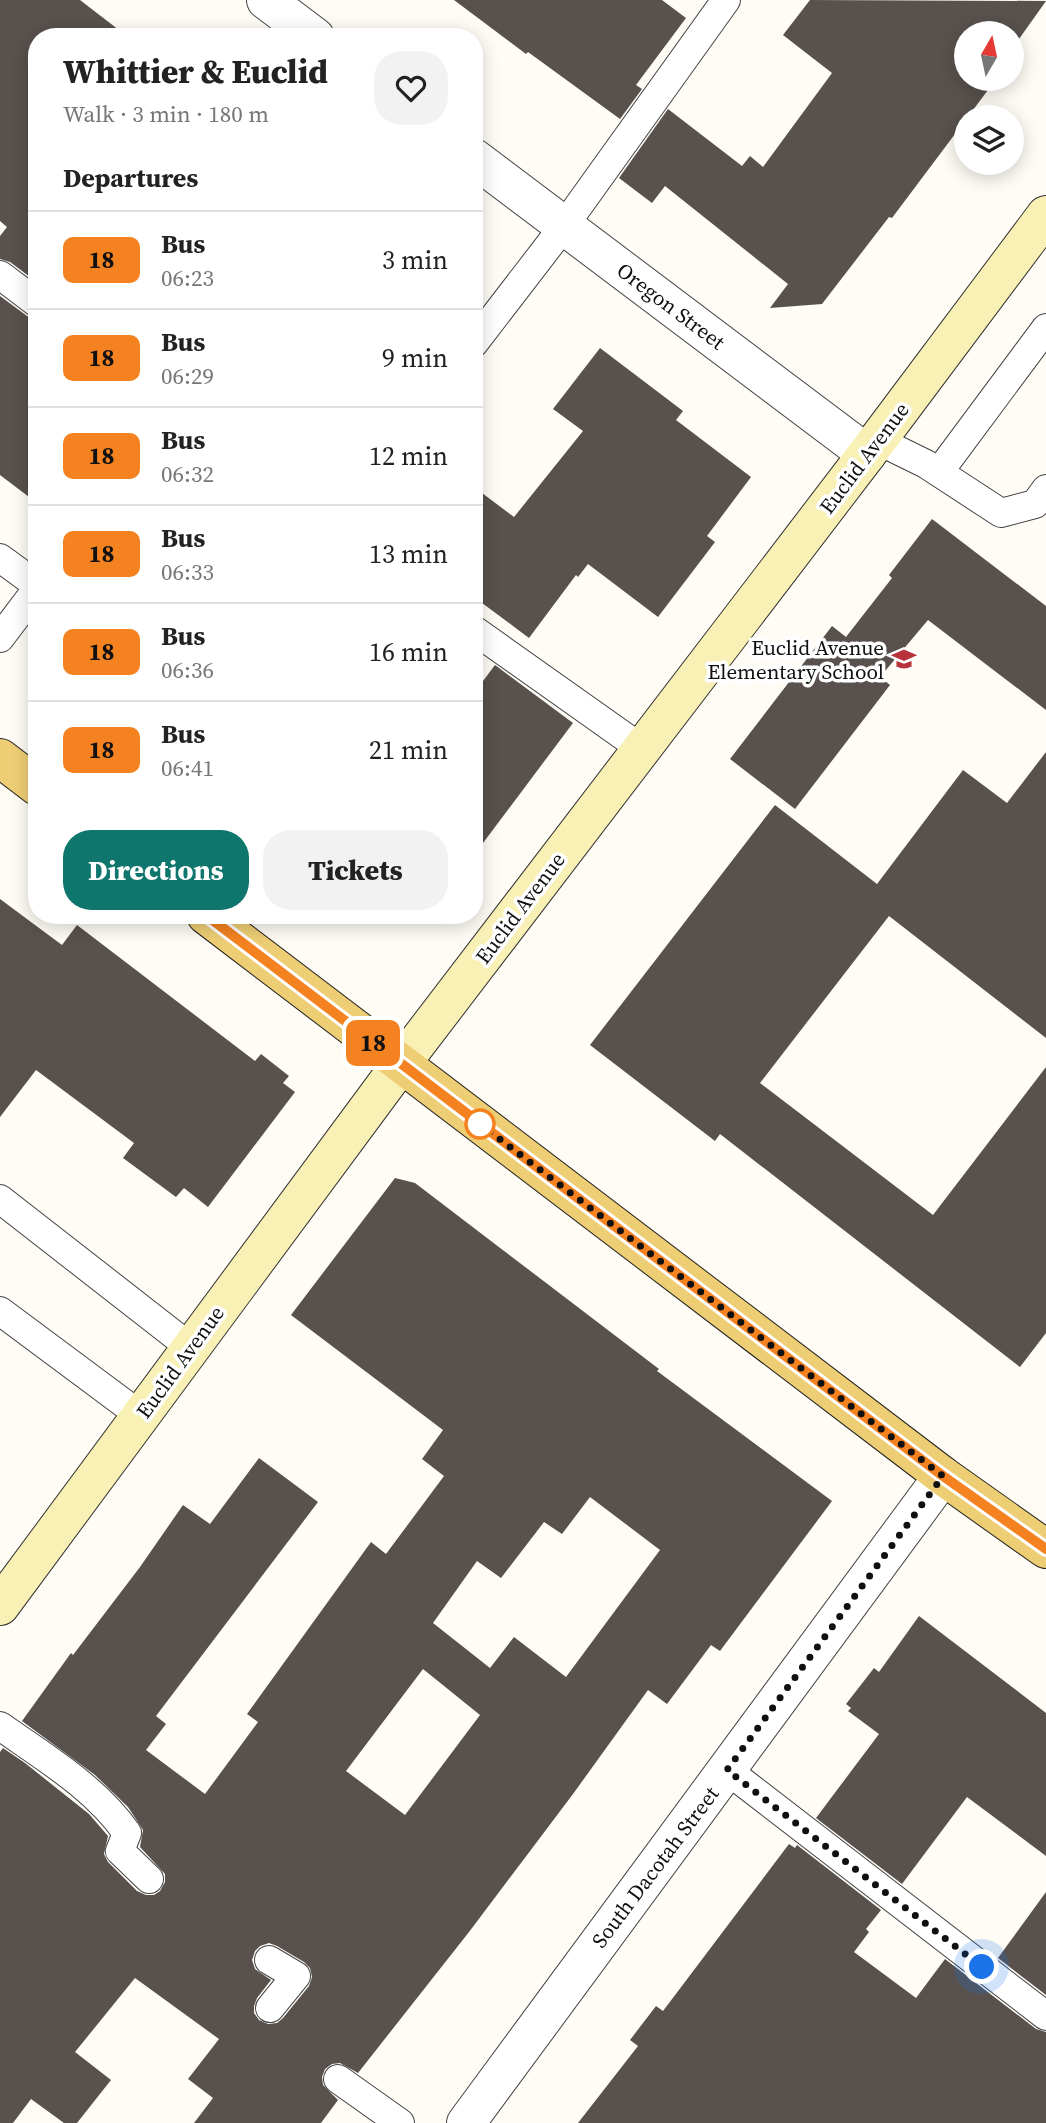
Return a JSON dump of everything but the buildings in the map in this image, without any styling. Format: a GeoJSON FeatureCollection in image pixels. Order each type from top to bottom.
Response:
{"type":"FeatureCollection","features":[{"type":"Feature","properties":{"kind":"main road"},"geometry":{"type":"LineString","coordinates":[[0,758],[28,779]]}},
{"type":"Feature","properties":{"kind":"main road"},"geometry":{"type":"LineString","coordinates":[[218,924],[943,1476],[1046,1549]]}},
{"type":"Feature","properties":{"kind":"street"},"geometry":{"type":"LineString","coordinates":[[267,0],[303,28]]}},
{"type":"Feature","properties":{"kind":"street","name":"Oregon Street"},"geometry":{"type":"LineString","coordinates":[[483,165],[872,447]]}},
{"type":"Feature","properties":{"kind":"street","name":"Euclid Avenue"},"geometry":{"type":"LineString","coordinates":[[0,1606],[401,1064],[1046,215]]}},
{"type":"Feature","properties":{"kind":"street","name":"South Dacotah Street"},"geometry":{"type":"LineString","coordinates":[[466,2123],[943,1476]]}},
{"type":"Feature","properties":{"kind":"lane"},"geometry":{"type":"LineString","coordinates":[[483,331],[564,226],[726,0]]}},
{"type":"Feature","properties":{"kind":"lane"},"geometry":{"type":"LineString","coordinates":[[0,275],[28,296]]}},
{"type":"Feature","properties":{"kind":"lane"},"geometry":{"type":"LineString","coordinates":[[939,472],[1046,328]]}},
{"type":"Feature","properties":{"kind":"lane"},"geometry":{"type":"LineString","coordinates":[[872,447],[939,472],[1001,513],[1035,504],[1046,489]]}},
{"type":"Feature","properties":{"kind":"lane"},"geometry":{"type":"LineString","coordinates":[[0,558],[28,580]]}},
{"type":"Feature","properties":{"kind":"lane"},"geometry":{"type":"LineString","coordinates":[[0,638],[28,599]]}},
{"type":"Feature","properties":{"kind":"lane"},"geometry":{"type":"LineString","coordinates":[[483,636],[642,749]]}},
{"type":"Feature","properties":{"kind":"lane"},"geometry":{"type":"LineString","coordinates":[[0,1199],[191,1348]]}},
{"type":"Feature","properties":{"kind":"lane"},"geometry":{"type":"LineString","coordinates":[[0,1311],[141,1416]]}},
{"type":"Feature","properties":{"kind":"lane"},"geometry":{"type":"LineString","coordinates":[[0,1726],[71,1777],[114,1814],[127,1833],[120,1852],[149,1879]]}},
{"type":"Feature","properties":{"kind":"lane"},"geometry":{"type":"LineString","coordinates":[[727,1770],[1046,2016]]}},
{"type":"Feature","properties":{"kind":"lane"},"geometry":{"type":"LineString","coordinates":[[270,1959],[296,1976],[270,2008]]}},
{"type":"Feature","properties":{"kind":"lane"},"geometry":{"type":"LineString","coordinates":[[338,2079],[400,2123]]}},
{"type":"Feature","properties":{"kind":"bus line","name":"18"},"geometry":{"type":"LineString","coordinates":[[218,924],[943,1476],[1046,1549]]}},
{"type":"Feature","properties":{"kind":"place","name":"Euclid Avenue Elementary School"},"geometry":{"type":"Point","coordinates":[904,659]}},
{"type":"Feature","properties":{"kind":"route"},"geometry":{"type":"LineString","coordinates":[[480,1124],[943,1476],[727,1770],[982,1967]]}}]}
